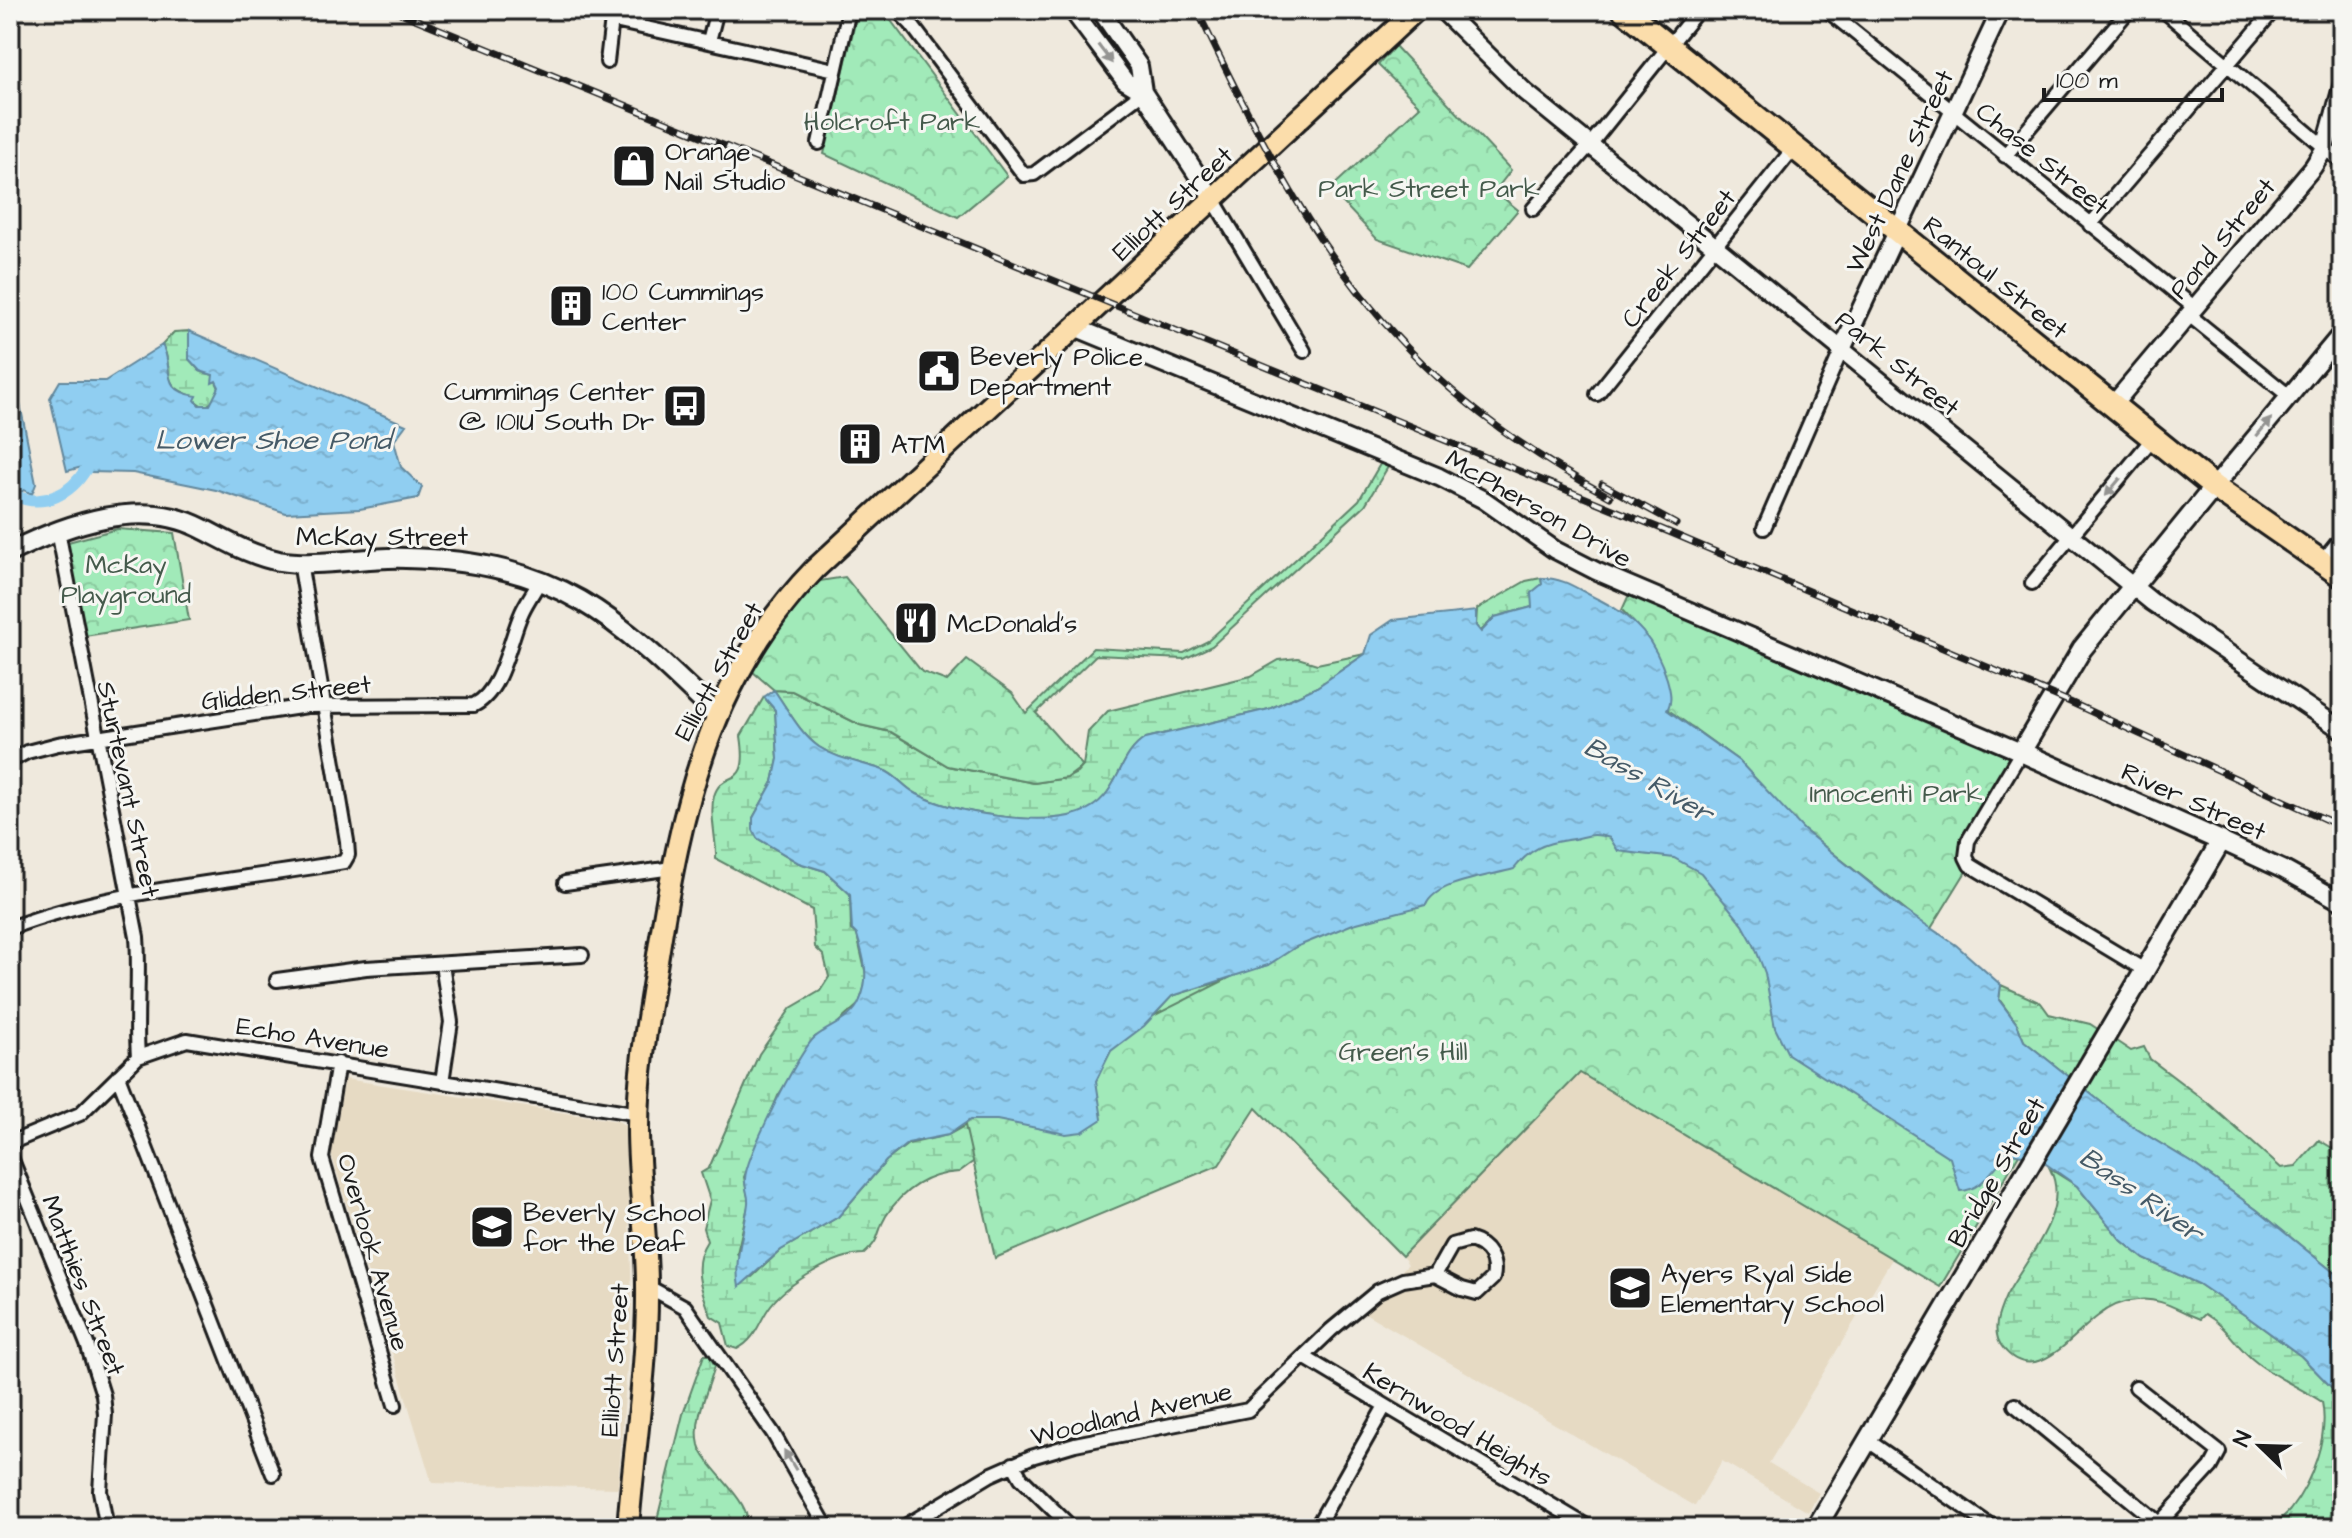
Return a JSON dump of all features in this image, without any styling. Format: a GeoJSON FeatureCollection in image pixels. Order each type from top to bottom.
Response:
{"type":"FeatureCollection","features":[{"type":"Feature","properties":{"kind":"highway","name":"Rantoul Street"},"geometry":{"type":"LineString","coordinates":[[1624,10],[2214,487],[2342,576]]}},
{"type":"Feature","properties":{"kind":"main road","name":"Elliott Street"},"geometry":{"type":"LineString","coordinates":[[628,1528],[647,1286],[639,1114],[643,1046],[672,868],[692,781],[718,716],[757,645],[801,584],[1416,10]]}},
{"type":"Feature","properties":{"kind":"main road"},"geometry":{"type":"LineString","coordinates":[[2021,752],[2082,649],[2214,487]]}},
{"type":"Feature","properties":{"kind":"main road","name":"McKay Street"},"geometry":{"type":"LineString","coordinates":[[10,552],[82,523],[153,514],[201,527],[253,554],[300,562],[445,559],[489,564],[541,579],[585,601],[625,631],[718,716]]}},
{"type":"Feature","properties":{"kind":"main road","name":"River Street"},"geometry":{"type":"LineString","coordinates":[[2021,752],[2221,841]]}},
{"type":"Feature","properties":{"kind":"main road","name":"Bridge Street"},"geometry":{"type":"LineString","coordinates":[[1821,1526],[1867,1440],[2221,841]]}},
{"type":"Feature","properties":{"kind":"street"},"geometry":{"type":"LineString","coordinates":[[709,41],[717,10]]}},
{"type":"Feature","properties":{"kind":"street"},"geometry":{"type":"LineString","coordinates":[[819,143],[849,10]]}},
{"type":"Feature","properties":{"kind":"street"},"geometry":{"type":"LineString","coordinates":[[897,10],[911,24],[1024,175],[1034,174],[1143,92]]}},
{"type":"Feature","properties":{"kind":"street"},"geometry":{"type":"LineString","coordinates":[[1072,10],[1125,81],[1143,92]]}},
{"type":"Feature","properties":{"kind":"street"},"geometry":{"type":"LineString","coordinates":[[1100,10],[1139,65],[1143,92],[1213,199],[1304,351]]}},
{"type":"Feature","properties":{"kind":"street","name":"Park Street"},"geometry":{"type":"LineString","coordinates":[[1442,10],[1525,92],[1589,146],[2133,587],[2342,730]]}},
{"type":"Feature","properties":{"kind":"street"},"geometry":{"type":"LineString","coordinates":[[1533,209],[1589,146],[1698,10]]}},
{"type":"Feature","properties":{"kind":"street","name":"Chase Street"},"geometry":{"type":"LineString","coordinates":[[1827,10],[2090,225],[2289,396]]}},
{"type":"Feature","properties":{"kind":"street","name":"West Dane Street"},"geometry":{"type":"LineString","coordinates":[[1764,528],[1842,349],[2001,10]]}},
{"type":"Feature","properties":{"kind":"street"},"geometry":{"type":"LineString","coordinates":[[2005,156],[2129,10]]}},
{"type":"Feature","properties":{"kind":"street"},"geometry":{"type":"LineString","coordinates":[[2163,10],[2342,162]]}},
{"type":"Feature","properties":{"kind":"street"},"geometry":{"type":"LineString","coordinates":[[2090,225],[2274,10]]}},
{"type":"Feature","properties":{"kind":"street"},"geometry":{"type":"LineString","coordinates":[[607,62],[612,15],[835,70]]}},
{"type":"Feature","properties":{"kind":"street","name":"Pond Street"},"geometry":{"type":"LineString","coordinates":[[2112,406],[2313,167],[2325,148],[2342,87]]}},
{"type":"Feature","properties":{"kind":"street","name":"Creek Street"},"geometry":{"type":"LineString","coordinates":[[1597,394],[1793,149]]}},
{"type":"Feature","properties":{"kind":"street","name":"McPherson Drive"},"geometry":{"type":"LineString","coordinates":[[1077,328],[1417,467],[1484,500],[1555,550],[1604,575],[2021,752]]}},
{"type":"Feature","properties":{"kind":"street"},"geometry":{"type":"LineString","coordinates":[[2214,487],[2342,333]]}},
{"type":"Feature","properties":{"kind":"street"},"geometry":{"type":"LineString","coordinates":[[2032,583],[2153,438]]}},
{"type":"Feature","properties":{"kind":"street","name":"Sturtevant Street"},"geometry":{"type":"LineString","coordinates":[[58,531],[96,739],[137,937],[140,979],[135,1019],[138,1057]]}},
{"type":"Feature","properties":{"kind":"street"},"geometry":{"type":"LineString","coordinates":[[2322,562],[2342,537]]}},
{"type":"Feature","properties":{"kind":"street"},"geometry":{"type":"LineString","coordinates":[[10,928],[43,915],[128,898],[344,862],[348,855],[347,841],[300,562]]}},
{"type":"Feature","properties":{"kind":"street","name":"Glidden Street"},"geometry":{"type":"LineString","coordinates":[[10,761],[27,752],[58,744],[322,705],[461,706],[484,700],[523,610],[541,579]]}},
{"type":"Feature","properties":{"kind":"street"},"geometry":{"type":"LineString","coordinates":[[2021,752],[1968,841],[1966,857],[1976,870],[2146,971]]}},
{"type":"Feature","properties":{"kind":"street","name":"River Street"},"geometry":{"type":"LineString","coordinates":[[2221,841],[2284,870],[2342,902]]}},
{"type":"Feature","properties":{"kind":"street"},"geometry":{"type":"LineString","coordinates":[[565,883],[672,868]]}},
{"type":"Feature","properties":{"kind":"street"},"geometry":{"type":"LineString","coordinates":[[277,980],[442,964],[582,955]]}},
{"type":"Feature","properties":{"kind":"street"},"geometry":{"type":"LineString","coordinates":[[442,964],[451,1022],[442,1082]]}},
{"type":"Feature","properties":{"kind":"street","name":"Echo Avenue"},"geometry":{"type":"LineString","coordinates":[[10,1143],[80,1114],[138,1057],[187,1040],[639,1114]]}},
{"type":"Feature","properties":{"kind":"street","name":"Overlook Avenue"},"geometry":{"type":"LineString","coordinates":[[338,1063],[322,1158],[395,1405]]}},
{"type":"Feature","properties":{"kind":"street"},"geometry":{"type":"LineString","coordinates":[[118,1076],[273,1474]]}},
{"type":"Feature","properties":{"kind":"street","name":"Matthies Street"},"geometry":{"type":"LineString","coordinates":[[10,1155],[87,1344],[103,1395],[105,1414],[100,1491],[107,1528]]}},
{"type":"Feature","properties":{"kind":"street"},"geometry":{"type":"LineString","coordinates":[[1461,1241],[1482,1244],[1494,1262],[1493,1278],[1477,1293],[1435,1275],[1452,1245],[1461,1241]]}},
{"type":"Feature","properties":{"kind":"street","name":"Woodland Avenue"},"geometry":{"type":"LineString","coordinates":[[902,1528],[1013,1464],[1075,1444],[1248,1410],[1342,1320],[1378,1291],[1403,1280],[1435,1275]]}},
{"type":"Feature","properties":{"kind":"street"},"geometry":{"type":"LineString","coordinates":[[647,1286],[669,1295],[685,1307],[773,1433],[827,1528]]}},
{"type":"Feature","properties":{"kind":"street","name":"Kernwood Heights"},"geometry":{"type":"LineString","coordinates":[[1304,1357],[1590,1528]]}},
{"type":"Feature","properties":{"kind":"street"},"geometry":{"type":"LineString","coordinates":[[2015,1405],[2157,1526],[2211,1467],[2219,1452],[2136,1387]]}},
{"type":"Feature","properties":{"kind":"street"},"geometry":{"type":"LineString","coordinates":[[1333,1528],[1318,1524],[1385,1406]]}},
{"type":"Feature","properties":{"kind":"street"},"geometry":{"type":"LineString","coordinates":[[1867,1440],[1994,1528]]}},
{"type":"Feature","properties":{"kind":"street"},"geometry":{"type":"LineString","coordinates":[[1013,1464],[1021,1478],[1072,1528]]}},
{"type":"Feature","properties":{"kind":"shaded area","name":"Ayers Ryal Side Elementary School"},"geometry":{"type":"Polygon","coordinates":[[[1580,1073],[1892,1259],[1769,1463],[1819,1493],[1808,1512],[1722,1461],[1695,1506],[1363,1312],[1408,1264],[1402,1256],[1580,1073]]]}},
{"type":"Feature","properties":{"kind":"shaded area","name":"Beverly School for the Deaf"},"geometry":{"type":"Polygon","coordinates":[[[345,1079],[618,1121],[626,1126],[632,1301],[618,1488],[432,1483],[331,1153],[345,1079]]]}},
{"type":"Feature","properties":{"kind":"green space","name":"Holcroft Park"},"geometry":{"type":"Polygon","coordinates":[[[858,10],[883,10],[1007,176],[958,217],[824,154],[858,10]]]}},
{"type":"Feature","properties":{"kind":"green space","name":"Park Street Park"},"geometry":{"type":"Polygon","coordinates":[[[1395,46],[1511,170],[1495,191],[1518,210],[1467,270],[1377,239],[1330,189],[1420,106],[1378,65],[1395,46]]]}},
{"type":"Feature","properties":{"kind":"green space"},"geometry":{"type":"Polygon","coordinates":[[[189,331],[189,359],[200,371],[213,375],[219,388],[214,401],[204,407],[194,400],[196,397],[175,387],[162,345],[174,332],[189,331]]]}},
{"type":"Feature","properties":{"kind":"green space"},"geometry":{"type":"Polygon","coordinates":[[[1386,454],[1394,457],[1365,505],[1212,646],[1184,659],[1096,655],[1036,713],[1083,766],[1067,778],[1034,783],[948,766],[891,732],[860,725],[792,691],[774,690],[745,665],[801,584],[845,577],[922,672],[947,681],[967,660],[1012,693],[1026,713],[1093,648],[1184,653],[1208,641],[1359,500],[1386,454]]]}},
{"type":"Feature","properties":{"kind":"green space","name":"McKay Playground"},"geometry":{"type":"Polygon","coordinates":[[[117,529],[174,533],[189,620],[84,636],[68,542],[117,529]]]}},
{"type":"Feature","properties":{"kind":"green space"},"geometry":{"type":"Polygon","coordinates":[[[1541,578],[1542,584],[1532,598],[1532,607],[1495,617],[1480,632],[1476,626],[1477,609],[1526,581],[1541,578]]]}},
{"type":"Feature","properties":{"kind":"green space","name":"Innocenti Park"},"geometry":{"type":"Polygon","coordinates":[[[1632,588],[2021,752],[1968,841],[1970,865],[1930,930],[1795,823],[1739,761],[1667,709],[1656,655],[1622,610],[1632,588]]]}},
{"type":"Feature","properties":{"kind":"green space"},"geometry":{"type":"Polygon","coordinates":[[[1365,654],[1317,687],[1269,709],[1146,738],[1128,755],[1103,798],[1079,814],[1062,818],[997,816],[952,807],[917,794],[883,770],[842,758],[819,747],[794,720],[774,690],[792,691],[860,725],[890,732],[948,766],[1034,783],[1067,778],[1077,773],[1083,766],[1088,732],[1108,711],[1251,676],[1279,660],[1298,658],[1317,664],[1365,654]]]}},
{"type":"Feature","properties":{"kind":"green space"},"geometry":{"type":"Polygon","coordinates":[[[764,697],[775,710],[778,759],[773,782],[753,818],[757,838],[799,863],[825,871],[850,894],[851,930],[857,935],[867,979],[859,1004],[831,1029],[815,1037],[778,1096],[744,1177],[749,1202],[737,1253],[752,1277],[781,1250],[838,1217],[886,1161],[908,1144],[948,1135],[1144,1026],[1172,996],[1222,981],[959,1172],[936,1176],[908,1191],[886,1216],[876,1239],[864,1254],[827,1264],[789,1288],[771,1305],[749,1340],[737,1349],[728,1346],[722,1323],[711,1316],[701,1287],[699,1259],[707,1241],[703,1228],[710,1200],[701,1173],[709,1168],[759,1054],[791,1008],[820,991],[829,977],[824,956],[815,947],[812,910],[716,859],[712,811],[714,796],[723,782],[739,773],[743,754],[741,736],[764,697]]]}},
{"type":"Feature","properties":{"kind":"green space","name":"Green's Hill"},"geometry":{"type":"Polygon","coordinates":[[[1583,821],[1701,859],[2024,1146],[1940,1287],[1580,1073],[1402,1256],[1256,1108],[1219,1165],[995,1258],[962,1112],[1436,874],[1583,821]]]}},
{"type":"Feature","properties":{"kind":"green space"},"geometry":{"type":"Polygon","coordinates":[[[2001,985],[2041,1003],[2049,1014],[2090,1024],[2131,1051],[2144,1047],[2150,1059],[2208,1103],[2281,1168],[2296,1166],[2319,1140],[2342,1154],[2342,1279],[2257,1210],[2191,1162],[2130,1125],[2024,1041],[2017,1024],[1999,999],[2001,985]]]}},
{"type":"Feature","properties":{"kind":"green space"},"geometry":{"type":"Polygon","coordinates":[[[2050,1169],[2077,1186],[2121,1240],[2144,1259],[2199,1284],[2249,1318],[2301,1356],[2342,1398],[2342,1528],[2272,1528],[2298,1499],[2312,1472],[2321,1444],[2322,1402],[2256,1362],[2205,1314],[2200,1319],[2162,1303],[2132,1301],[2102,1313],[2065,1345],[2040,1360],[2028,1363],[2015,1359],[2003,1348],[1996,1329],[2001,1309],[2043,1236],[2055,1202],[2055,1185],[2050,1169]]]}},
{"type":"Feature","properties":{"kind":"green space"},"geometry":{"type":"Polygon","coordinates":[[[704,1355],[709,1355],[715,1366],[700,1416],[699,1445],[738,1498],[747,1519],[745,1528],[655,1528],[683,1414],[704,1355]]]}},
{"type":"Feature","properties":{"kind":"water","name":"Lower Shoe Pond"},"geometry":{"type":"Polygon","coordinates":[[[189,331],[406,425],[394,441],[401,467],[422,487],[418,498],[360,509],[286,513],[216,490],[133,473],[90,472],[82,467],[67,471],[50,398],[60,381],[105,381],[162,345],[169,376],[176,389],[197,396],[195,400],[199,405],[210,405],[219,387],[216,381],[212,383],[213,375],[200,371],[189,359],[189,331]]]}},
{"type":"Feature","properties":{"kind":"water"},"geometry":{"type":"Polygon","coordinates":[[[10,387],[19,399],[36,484],[32,494],[24,490],[10,500],[10,387]]]}},
{"type":"Feature","properties":{"kind":"water"},"geometry":{"type":"Polygon","coordinates":[[[1541,578],[1572,585],[1613,607],[1634,623],[1650,642],[1662,665],[1670,695],[1667,710],[1739,761],[1804,830],[1901,908],[1956,945],[2001,985],[1999,1000],[2017,1024],[2024,1041],[2130,1125],[2191,1162],[2257,1210],[2342,1279],[2342,1398],[2301,1356],[2249,1318],[2199,1284],[2144,1259],[2121,1240],[2077,1186],[2036,1157],[2010,1153],[1982,1182],[1969,1190],[1960,1191],[1950,1158],[1788,1054],[1775,1028],[1765,973],[1754,945],[1743,925],[1701,873],[1674,858],[1618,851],[1610,838],[1597,835],[1544,845],[1526,856],[1514,869],[1452,885],[1441,890],[1426,905],[1353,924],[1296,947],[1268,965],[1172,996],[1144,1026],[1111,1051],[1096,1081],[1102,1119],[1082,1132],[1066,1134],[997,1120],[970,1120],[948,1135],[908,1143],[886,1161],[838,1217],[781,1250],[739,1287],[738,1255],[748,1203],[747,1168],[785,1084],[806,1048],[820,1033],[852,1013],[863,992],[865,975],[860,943],[852,930],[850,894],[825,871],[799,863],[757,838],[753,830],[753,818],[773,782],[778,759],[775,710],[764,697],[774,690],[800,728],[819,747],[842,758],[888,772],[912,791],[933,801],[997,816],[1063,817],[1079,813],[1103,798],[1128,755],[1146,738],[1269,709],[1317,687],[1365,654],[1371,635],[1393,620],[1476,611],[1476,626],[1481,632],[1495,617],[1532,607],[1531,593],[1542,584],[1541,578]]]}},
{"type":"Feature","properties":{"kind":"waterway","name":"Bass River"},"geometry":{"type":"LineString","coordinates":[[16,496],[37,500],[56,496],[73,485],[86,469]]}},
{"type":"Feature","properties":{"kind":"railway"},"geometry":{"type":"LineString","coordinates":[[393,10],[1669,532],[2070,702],[2342,827]]}},
{"type":"Feature","properties":{"kind":"railway"},"geometry":{"type":"LineString","coordinates":[[1197,10],[1275,164],[1315,231],[1359,292],[1408,349],[1465,401],[1532,450],[1610,497]]}},
{"type":"Feature","properties":{"kind":"railway"},"geometry":{"type":"LineString","coordinates":[[1602,484],[1676,524]]}},
{"type":"Feature","properties":{"kind":"place","name":"Orange Nail Studio"},"geometry":{"type":"Point","coordinates":[634,166]}},
{"type":"Feature","properties":{"kind":"place","name":"100 Cummings Center"},"geometry":{"type":"Point","coordinates":[571,306]}},
{"type":"Feature","properties":{"kind":"place","name":"Beverly Police Department"},"geometry":{"type":"Point","coordinates":[939,371]}},
{"type":"Feature","properties":{"kind":"place","name":"Cummings Center @ 101U South Dr"},"geometry":{"type":"Point","coordinates":[685,406]}},
{"type":"Feature","properties":{"kind":"place","name":"ATM"},"geometry":{"type":"Point","coordinates":[860,444]}},
{"type":"Feature","properties":{"kind":"place","name":"McDonald's"},"geometry":{"type":"Point","coordinates":[916,623]}},
{"type":"Feature","properties":{"kind":"place","name":"Beverly School for the Deaf"},"geometry":{"type":"Point","coordinates":[492,1227]}},
{"type":"Feature","properties":{"kind":"place","name":"Ayers Ryal Side Elementary School"},"geometry":{"type":"Point","coordinates":[1630,1288]}}]}
